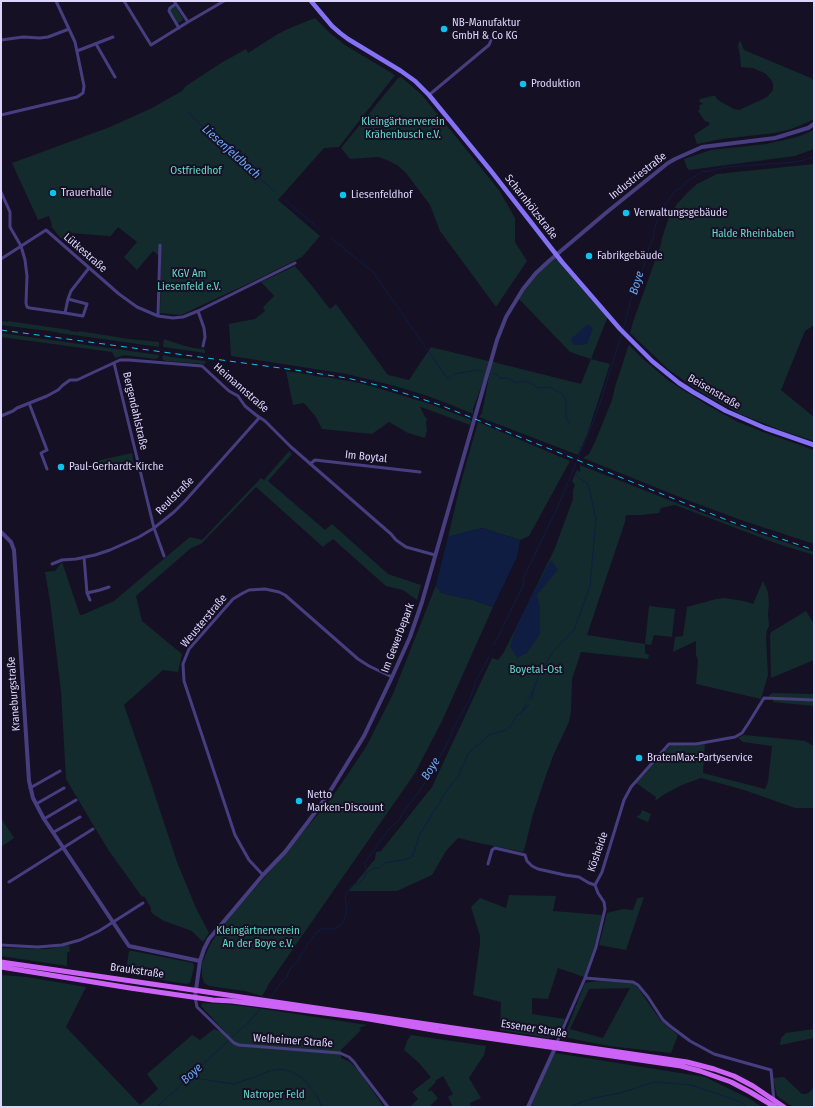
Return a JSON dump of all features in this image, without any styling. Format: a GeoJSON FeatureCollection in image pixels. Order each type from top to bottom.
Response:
{"type":"FeatureCollection","features":[{"type":"Feature","properties":{"kind":"main road","name":"Scharnhölzstraße"},"geometry":{"type":"LineString","coordinates":[[311,1],[332,26],[340,33],[402,71],[429,95],[492,171],[557,254],[620,329]]}},
{"type":"Feature","properties":{"kind":"main road","name":"Beisenstraße"},"geometry":{"type":"LineString","coordinates":[[620,329],[661,369],[705,400],[752,423],[814,445]]}},
{"type":"Feature","properties":{"kind":"main road","name":"Braukstraße"},"geometry":{"type":"LineString","coordinates":[[1,962],[196,990],[271,1004]]}},
{"type":"Feature","properties":{"kind":"main road","name":"Braukstraße"},"geometry":{"type":"LineString","coordinates":[[1,967],[195,997],[259,1002]]}},
{"type":"Feature","properties":{"kind":"main road","name":"Essener Straße"},"geometry":{"type":"LineString","coordinates":[[271,1004],[558,1042],[687,1062],[734,1076],[746,1082],[784,1107]]}},
{"type":"Feature","properties":{"kind":"main road","name":"Essener Straße"},"geometry":{"type":"LineString","coordinates":[[271,1004],[439,1031],[681,1066],[731,1082],[775,1107]]}},
{"type":"Feature","properties":{"kind":"street"},"geometry":{"type":"LineString","coordinates":[[1,115],[77,97],[83,92],[83,82],[75,42],[56,1]]}},
{"type":"Feature","properties":{"kind":"street"},"geometry":{"type":"LineString","coordinates":[[124,1],[151,45],[224,1]]}},
{"type":"Feature","properties":{"kind":"street"},"geometry":{"type":"LineString","coordinates":[[179,28],[169,11],[175,2],[188,22]]}},
{"type":"Feature","properties":{"kind":"street"},"geometry":{"type":"LineString","coordinates":[[1,40],[23,37],[48,37],[69,29]]}},
{"type":"Feature","properties":{"kind":"street"},"geometry":{"type":"LineString","coordinates":[[77,51],[113,37]]}},
{"type":"Feature","properties":{"kind":"street"},"geometry":{"type":"LineString","coordinates":[[429,95],[489,45],[491,40]]}},
{"type":"Feature","properties":{"kind":"street"},"geometry":{"type":"LineString","coordinates":[[96,44],[115,77]]}},
{"type":"Feature","properties":{"kind":"street","name":"Industriestraße"},"geometry":{"type":"LineString","coordinates":[[557,254],[607,212],[675,159],[702,147],[775,138],[808,128],[814,124]]}},
{"type":"Feature","properties":{"kind":"street"},"geometry":{"type":"LineString","coordinates":[[1,192],[10,212],[10,228],[21,246],[27,269],[27,307],[83,316],[87,304],[68,299]]}},
{"type":"Feature","properties":{"kind":"street","name":"Lütkestraße"},"geometry":{"type":"LineString","coordinates":[[1,259],[46,230],[119,294],[134,305],[158,316],[180,318],[198,311],[295,263]]}},
{"type":"Feature","properties":{"kind":"street"},"geometry":{"type":"LineString","coordinates":[[158,316],[160,245]]}},
{"type":"Feature","properties":{"kind":"street","name":"Im Gewerbepark"},"geometry":{"type":"LineString","coordinates":[[195,997],[200,961],[209,939],[308,822],[343,771],[364,736],[392,677],[422,602],[501,328],[514,302],[523,289],[536,273],[557,254]]}},
{"type":"Feature","properties":{"kind":"street"},"geometry":{"type":"LineString","coordinates":[[65,313],[72,288],[89,268]]}},
{"type":"Feature","properties":{"kind":"street"},"geometry":{"type":"LineString","coordinates":[[198,311],[205,337],[204,346]]}},
{"type":"Feature","properties":{"kind":"street","name":"Heimannstraße"},"geometry":{"type":"LineString","coordinates":[[1,416],[47,396],[58,390],[70,380],[77,380],[120,360],[202,366],[238,396],[259,418],[274,429],[289,446],[391,534],[396,540],[406,546],[435,555]]}},
{"type":"Feature","properties":{"kind":"street","name":"Bergendahlstraße"},"geometry":{"type":"LineString","coordinates":[[114,363],[154,528],[164,556]]}},
{"type":"Feature","properties":{"kind":"street"},"geometry":{"type":"LineString","coordinates":[[29,403],[47,450],[41,453],[48,469]]}},
{"type":"Feature","properties":{"kind":"street","name":"Reulstraße"},"geometry":{"type":"LineString","coordinates":[[52,564],[62,560],[95,555],[115,548],[154,528],[185,501],[259,418]]}},
{"type":"Feature","properties":{"kind":"street","name":"Im Boytal"},"geometry":{"type":"LineString","coordinates":[[310,464],[315,460],[420,472]]}},
{"type":"Feature","properties":{"kind":"street","name":"Kraneburgstraße"},"geometry":{"type":"LineString","coordinates":[[1,532],[11,542],[14,550],[30,788],[36,804],[129,946],[200,961]]}},
{"type":"Feature","properties":{"kind":"street"},"geometry":{"type":"LineString","coordinates":[[84,557],[87,593],[90,600]]}},
{"type":"Feature","properties":{"kind":"street"},"geometry":{"type":"LineString","coordinates":[[87,593],[109,587]]}},
{"type":"Feature","properties":{"kind":"street","name":"Weusterstraße"},"geometry":{"type":"LineString","coordinates":[[263,875],[249,860],[235,835],[184,681],[184,664],[189,649],[233,600],[249,590],[273,590],[285,595],[358,659],[392,677]]}},
{"type":"Feature","properties":{"kind":"street","name":"Kösheide"},"geometry":{"type":"LineString","coordinates":[[528,1107],[558,1042],[585,978],[596,947],[605,909],[604,902],[595,885],[602,872],[626,794],[669,744],[696,744],[735,737],[742,733],[764,698],[814,700]]}},
{"type":"Feature","properties":{"kind":"street"},"geometry":{"type":"LineString","coordinates":[[30,788],[60,771]]}},
{"type":"Feature","properties":{"kind":"street"},"geometry":{"type":"LineString","coordinates":[[36,804],[64,788]]}},
{"type":"Feature","properties":{"kind":"street"},"geometry":{"type":"LineString","coordinates":[[44,818],[76,800]]}},
{"type":"Feature","properties":{"kind":"street"},"geometry":{"type":"LineString","coordinates":[[54,832],[80,817]]}},
{"type":"Feature","properties":{"kind":"street"},"geometry":{"type":"LineString","coordinates":[[9,882],[93,829]]}},
{"type":"Feature","properties":{"kind":"street"},"geometry":{"type":"LineString","coordinates":[[488,864],[492,850],[495,848],[525,855],[527,861],[538,869],[579,877],[595,885]]}},
{"type":"Feature","properties":{"kind":"street"},"geometry":{"type":"LineString","coordinates":[[1,945],[38,947],[62,945],[80,940],[99,931],[143,903]]}},
{"type":"Feature","properties":{"kind":"street"},"geometry":{"type":"LineString","coordinates":[[585,978],[633,982],[643,991],[663,1020],[690,1041],[714,1054],[771,1070],[774,1100]]}},
{"type":"Feature","properties":{"kind":"street","name":"Welheimer Straße"},"geometry":{"type":"LineString","coordinates":[[195,997],[197,1007],[234,1043],[239,1045],[340,1053],[349,1057],[388,1107]]}},
{"type":"Feature","properties":{"kind":"green space"},"geometry":{"type":"Polygon","coordinates":[[[176,7],[183,19],[178,23],[171,12],[171,9],[176,7]]]}},
{"type":"Feature","properties":{"kind":"green space","name":"Ostfriedhof"},"geometry":{"type":"Polygon","coordinates":[[[315,18],[345,45],[395,75],[339,147],[324,148],[278,200],[320,236],[302,257],[181,315],[160,313],[161,257],[153,251],[137,270],[124,257],[137,242],[118,227],[110,237],[69,233],[63,240],[51,226],[49,216],[38,220],[12,163],[110,127],[152,108],[182,91],[186,86],[221,63],[246,49],[248,53],[278,34],[315,18]]]}},
{"type":"Feature","properties":{"kind":"green space"},"geometry":{"type":"Polygon","coordinates":[[[740,40],[744,50],[811,78],[814,81],[814,119],[791,129],[775,133],[722,139],[697,144],[694,135],[710,123],[705,121],[698,111],[700,109],[699,106],[703,103],[699,102],[700,99],[715,96],[718,100],[734,109],[739,110],[767,97],[773,90],[772,81],[766,74],[753,68],[741,67],[738,46],[740,40]]]}},
{"type":"Feature","properties":{"kind":"green space","name":"Kleingärtnerverein Krähenbusch e.V."},"geometry":{"type":"Polygon","coordinates":[[[401,77],[422,95],[499,190],[515,218],[515,242],[527,261],[496,307],[440,231],[430,205],[406,173],[397,165],[378,157],[350,159],[341,148],[398,78],[401,77]]]}},
{"type":"Feature","properties":{"kind":"green space"},"geometry":{"type":"Polygon","coordinates":[[[814,130],[814,149],[795,156],[689,170],[684,159],[711,150],[766,144],[789,139],[814,130]]]}},
{"type":"Feature","properties":{"kind":"green space","name":"Halde Rheinbaben"},"geometry":{"type":"Polygon","coordinates":[[[814,164],[814,325],[805,331],[781,390],[814,417],[814,441],[783,431],[740,414],[697,390],[668,369],[630,333],[669,217],[677,204],[688,192],[697,184],[717,174],[814,164]]]}},
{"type":"Feature","properties":{"kind":"green space"},"geometry":{"type":"Polygon","coordinates":[[[557,255],[608,316],[591,359],[570,352],[518,298],[530,281],[557,255]]]}},
{"type":"Feature","properties":{"kind":"green space"},"geometry":{"type":"Polygon","coordinates":[[[295,266],[330,309],[336,304],[388,375],[409,380],[431,347],[488,361],[491,360],[473,409],[473,414],[422,394],[347,374],[231,356],[229,324],[255,319],[265,311],[263,307],[274,296],[261,282],[295,266]]]}},
{"type":"Feature","properties":{"kind":"green space"},"geometry":{"type":"Polygon","coordinates":[[[1,321],[159,342],[159,347],[1,325],[1,321]]]}},
{"type":"Feature","properties":{"kind":"green space"},"geometry":{"type":"Polygon","coordinates":[[[1,333],[159,356],[155,359],[124,355],[115,358],[112,352],[1,337],[1,333]]]}},
{"type":"Feature","properties":{"kind":"green space"},"geometry":{"type":"Polygon","coordinates":[[[164,339],[193,348],[203,349],[205,350],[205,353],[163,347],[164,339]]]}},
{"type":"Feature","properties":{"kind":"green space"},"geometry":{"type":"Polygon","coordinates":[[[629,345],[669,381],[707,405],[738,422],[814,450],[814,544],[741,520],[687,500],[583,458],[589,454],[595,442],[612,400],[629,345]]]}},
{"type":"Feature","properties":{"kind":"green space"},"geometry":{"type":"Polygon","coordinates":[[[163,355],[206,361],[205,364],[166,361],[162,359],[163,355]]]}},
{"type":"Feature","properties":{"kind":"green space"},"geometry":{"type":"Polygon","coordinates":[[[591,359],[610,364],[588,432],[578,455],[479,417],[482,413],[492,361],[581,384],[591,359]]]}},
{"type":"Feature","properties":{"kind":"green space"},"geometry":{"type":"Polygon","coordinates":[[[286,371],[360,383],[384,390],[430,404],[471,420],[470,425],[420,407],[427,418],[425,438],[408,433],[389,422],[372,434],[322,429],[316,417],[304,403],[293,405],[286,371]]]}},
{"type":"Feature","properties":{"kind":"green space"},"geometry":{"type":"Polygon","coordinates":[[[478,422],[570,461],[529,536],[520,540],[482,528],[448,537],[461,482],[478,422]]]}},
{"type":"Feature","properties":{"kind":"green space"},"geometry":{"type":"Polygon","coordinates":[[[289,451],[292,454],[268,481],[325,530],[332,524],[388,574],[421,585],[417,600],[403,590],[386,586],[333,539],[323,547],[256,487],[201,544],[191,548],[136,596],[142,621],[182,654],[178,672],[163,670],[124,705],[177,862],[196,908],[209,933],[203,942],[192,931],[164,921],[151,912],[151,908],[144,896],[142,897],[109,851],[66,779],[61,691],[45,572],[55,571],[62,562],[80,615],[114,601],[190,537],[202,540],[261,478],[264,480],[289,451]]]}},
{"type":"Feature","properties":{"kind":"green space"},"geometry":{"type":"Polygon","coordinates":[[[132,453],[134,464],[111,471],[97,468],[96,461],[132,453]]]}},
{"type":"Feature","properties":{"kind":"green space","name":"Boyetal-Ost"},"geometry":{"type":"Polygon","coordinates":[[[580,465],[692,509],[814,552],[814,555],[778,544],[675,505],[661,508],[659,513],[626,515],[625,522],[587,635],[645,644],[645,653],[649,655],[648,659],[581,652],[572,679],[571,712],[569,722],[553,756],[544,781],[523,852],[458,838],[446,851],[432,875],[397,891],[349,891],[375,859],[376,852],[381,851],[432,787],[492,658],[498,660],[504,652],[555,548],[573,499],[573,490],[575,485],[572,481],[577,470],[580,472],[580,465]]]}},
{"type":"Feature","properties":{"kind":"green space"},"geometry":{"type":"Polygon","coordinates":[[[763,581],[768,592],[769,626],[766,637],[768,675],[761,699],[696,684],[698,660],[696,655],[696,641],[673,652],[675,637],[683,636],[687,607],[724,598],[753,604],[763,581]]]}},
{"type":"Feature","properties":{"kind":"green space","name":"Kleingärtnerverein An der Boye e.V."},"geometry":{"type":"Polygon","coordinates":[[[436,585],[442,593],[473,600],[493,607],[442,721],[415,773],[268,985],[262,996],[245,991],[209,986],[204,983],[202,976],[202,963],[209,947],[217,933],[232,914],[331,799],[366,747],[393,694],[436,585]]]}},
{"type":"Feature","properties":{"kind":"green space"},"geometry":{"type":"Polygon","coordinates":[[[649,606],[675,609],[672,637],[654,635],[651,645],[645,644],[649,606]]]}},
{"type":"Feature","properties":{"kind":"green space"},"geometry":{"type":"Polygon","coordinates":[[[806,611],[814,624],[814,660],[771,678],[771,632],[806,611]]]}},
{"type":"Feature","properties":{"kind":"green space"},"geometry":{"type":"Polygon","coordinates":[[[773,693],[814,694],[814,706],[773,702],[773,697],[769,697],[769,695],[773,693]]]}},
{"type":"Feature","properties":{"kind":"green space"},"geometry":{"type":"Polygon","coordinates":[[[744,735],[805,741],[814,746],[814,808],[795,808],[744,790],[701,778],[682,785],[655,801],[656,797],[636,783],[670,746],[695,746],[705,744],[703,773],[765,789],[768,782],[772,746],[743,742],[738,738],[744,735]]]}},
{"type":"Feature","properties":{"kind":"green space"},"geometry":{"type":"Polygon","coordinates":[[[642,810],[651,814],[648,822],[636,817],[640,815],[642,810]]]}},
{"type":"Feature","properties":{"kind":"green space"},"geometry":{"type":"Polygon","coordinates":[[[1,818],[14,838],[1,847],[1,818]]]}},
{"type":"Feature","properties":{"kind":"green space"},"geometry":{"type":"Polygon","coordinates":[[[509,895],[556,896],[553,911],[602,915],[595,945],[584,977],[558,968],[548,999],[532,998],[532,1014],[565,1019],[558,1035],[554,1037],[549,1038],[500,1030],[501,1002],[473,995],[480,936],[471,907],[480,898],[506,908],[509,895]]]}},
{"type":"Feature","properties":{"kind":"green space"},"geometry":{"type":"Polygon","coordinates":[[[644,897],[626,950],[599,945],[607,913],[623,909],[633,910],[637,899],[644,897]]]}},
{"type":"Feature","properties":{"kind":"green space"},"geometry":{"type":"Polygon","coordinates":[[[69,945],[70,951],[67,953],[67,966],[1,956],[1,948],[47,949],[69,945]]]}},
{"type":"Feature","properties":{"kind":"green space"},"geometry":{"type":"Polygon","coordinates":[[[129,951],[193,963],[194,967],[190,983],[186,984],[120,973],[126,971],[129,951]]]}},
{"type":"Feature","properties":{"kind":"green space","name":"Natroper Feld"},"geometry":{"type":"Polygon","coordinates":[[[1,975],[27,977],[86,987],[66,1027],[140,1105],[158,1089],[147,1074],[192,1035],[200,1040],[214,1029],[227,1034],[201,1006],[202,1003],[257,1008],[367,1025],[359,1028],[361,1030],[341,1050],[341,1058],[350,1062],[358,1070],[384,1107],[158,1107],[162,1103],[157,1107],[1,1107],[1,975]]]}},
{"type":"Feature","properties":{"kind":"green space"},"geometry":{"type":"Polygon","coordinates":[[[596,981],[628,982],[634,984],[661,1021],[678,1035],[671,1053],[609,1046],[568,1038],[565,1034],[585,983],[596,981]],[[630,988],[589,989],[570,1029],[603,1038],[630,988]]]}},
{"type":"Feature","properties":{"kind":"green space"},"geometry":{"type":"Polygon","coordinates":[[[814,1029],[814,1038],[780,1045],[781,1038],[786,1033],[814,1029]]]}},
{"type":"Feature","properties":{"kind":"green space"},"geometry":{"type":"Polygon","coordinates":[[[411,1035],[486,1046],[484,1055],[469,1078],[481,1098],[470,1103],[471,1107],[453,1107],[448,1097],[453,1094],[443,1076],[435,1081],[436,1082],[428,1090],[429,1092],[431,1090],[438,1098],[429,1107],[410,1107],[418,1099],[412,1092],[431,1077],[418,1062],[404,1050],[411,1035]]]}},
{"type":"Feature","properties":{"kind":"green space"},"geometry":{"type":"Polygon","coordinates":[[[555,1053],[705,1077],[750,1099],[762,1107],[530,1107],[555,1053]]]}},
{"type":"Feature","properties":{"kind":"green space"},"geometry":{"type":"Polygon","coordinates":[[[784,1077],[802,1094],[810,1092],[814,1086],[814,1107],[793,1107],[777,1096],[773,1078],[784,1077]]]}},
{"type":"Feature","properties":{"kind":"water"},"geometry":{"type":"Polygon","coordinates":[[[587,325],[590,325],[593,328],[587,344],[573,344],[571,340],[572,338],[587,325]]]}},
{"type":"Feature","properties":{"kind":"water"},"geometry":{"type":"Polygon","coordinates":[[[482,528],[520,540],[517,557],[493,607],[473,600],[441,593],[436,585],[448,537],[482,528]]]}},
{"type":"Feature","properties":{"kind":"water"},"geometry":{"type":"Polygon","coordinates":[[[551,560],[558,570],[537,595],[540,608],[540,634],[527,653],[517,658],[510,646],[516,627],[551,560]]]}},
{"type":"Feature","properties":{"kind":"waterway","name":"Liesenfeldbach"},"geometry":{"type":"LineString","coordinates":[[188,112],[216,140],[275,192]]}},
{"type":"Feature","properties":{"kind":"waterway","name":"Boye"},"geometry":{"type":"LineString","coordinates":[[623,330],[631,299],[639,282],[650,244],[653,239],[655,226],[664,206],[675,191],[703,171],[706,172],[726,167],[796,162],[814,157]]}},
{"type":"Feature","properties":{"kind":"waterway"},"geometry":{"type":"LineString","coordinates":[[285,200],[321,230]]}},
{"type":"Feature","properties":{"kind":"waterway"},"geometry":{"type":"LineString","coordinates":[[330,237],[373,272],[447,378],[459,373],[478,370],[483,371]]}},
{"type":"Feature","properties":{"kind":"waterway","name":"Boye"},"geometry":{"type":"LineString","coordinates":[[494,645],[523,586],[524,577],[559,504],[590,430],[622,333]]}},
{"type":"Feature","properties":{"kind":"waterway"},"geometry":{"type":"LineString","coordinates":[[493,373],[500,378],[508,378],[516,383],[525,381],[538,388],[549,387],[559,392],[566,400],[566,416],[569,423]]}},
{"type":"Feature","properties":{"kind":"waterway","name":"Boye"},"geometry":{"type":"LineString","coordinates":[[578,446],[581,450]]}},
{"type":"Feature","properties":{"kind":"waterway","name":"Boye"},"geometry":{"type":"LineString","coordinates":[[528,699],[533,691],[539,674],[555,649],[574,630],[590,586],[596,519],[588,484],[578,477],[574,471]]}},
{"type":"Feature","properties":{"kind":"waterway","name":"Boye"},"geometry":{"type":"LineString","coordinates":[[270,999],[281,982],[287,977],[292,966],[298,961],[308,943],[317,932],[322,929],[333,929],[340,926],[344,921],[347,910],[345,896],[354,884],[358,884],[364,878],[366,870],[365,863],[387,831],[400,819],[433,769],[471,697],[476,680],[489,656]]}},
{"type":"Feature","properties":{"kind":"waterway","name":"Boye"},"geometry":{"type":"LineString","coordinates":[[531,700],[533,692]]}},
{"type":"Feature","properties":{"kind":"waterway","name":"Boye"},"geometry":{"type":"LineString","coordinates":[[365,875],[374,868],[379,868],[384,863],[412,857],[420,834],[447,790],[459,775],[468,754],[489,735],[506,730],[512,724],[516,716],[523,711],[526,703]]}},
{"type":"Feature","properties":{"kind":"waterway","name":"Boye"},"geometry":{"type":"LineString","coordinates":[[524,710],[529,704]]}},
{"type":"Feature","properties":{"kind":"waterway","name":"Boye"},"geometry":{"type":"LineString","coordinates":[[232,1037],[250,1021],[262,1007]]}},
{"type":"Feature","properties":{"kind":"waterway","name":"Boye"},"geometry":{"type":"LineString","coordinates":[[157,1107],[228,1041]]}},
{"type":"Feature","properties":{"kind":"waterway"},"geometry":{"type":"LineString","coordinates":[[188,1077],[234,1084],[269,1071],[281,1069],[292,1072],[307,1083],[317,1096],[322,1107]]}},
{"type":"Feature","properties":{"kind":"waterway"},"geometry":{"type":"LineString","coordinates":[[569,1107],[594,1098],[620,1093],[654,1082],[691,1085],[741,1102],[747,1107]]}},
{"type":"Feature","properties":{"kind":"railway"},"geometry":{"type":"LineString","coordinates":[[1,330],[295,370],[347,378],[381,386],[440,405],[732,522],[814,550]]}},
{"type":"Feature","properties":{"kind":"place","name":"NB-Manufaktur GmbH & Co KG"},"geometry":{"type":"Point","coordinates":[444,29]}},
{"type":"Feature","properties":{"kind":"place","name":"Produktion"},"geometry":{"type":"Point","coordinates":[523,84]}},
{"type":"Feature","properties":{"kind":"place","name":"Trauerhalle"},"geometry":{"type":"Point","coordinates":[53,193]}},
{"type":"Feature","properties":{"kind":"place","name":"Liesenfeldhof"},"geometry":{"type":"Point","coordinates":[343,195]}},
{"type":"Feature","properties":{"kind":"place","name":"Verwaltungsgebäude"},"geometry":{"type":"Point","coordinates":[626,213]}},
{"type":"Feature","properties":{"kind":"place","name":"Fabrikgebäude"},"geometry":{"type":"Point","coordinates":[589,256]}},
{"type":"Feature","properties":{"kind":"place","name":"Paul-Gerhardt-Kirche"},"geometry":{"type":"Point","coordinates":[61,467]}},
{"type":"Feature","properties":{"kind":"place","name":"BratenMax-Partyservice"},"geometry":{"type":"Point","coordinates":[639,758]}},
{"type":"Feature","properties":{"kind":"place","name":"Netto Marken-Discount"},"geometry":{"type":"Point","coordinates":[299,801]}},
{"type":"Feature","properties":{"kind":"park label","name":"KGV Am Liesenfeld e.V."},"geometry":{"type":"Point","coordinates":[189,280]}}]}
